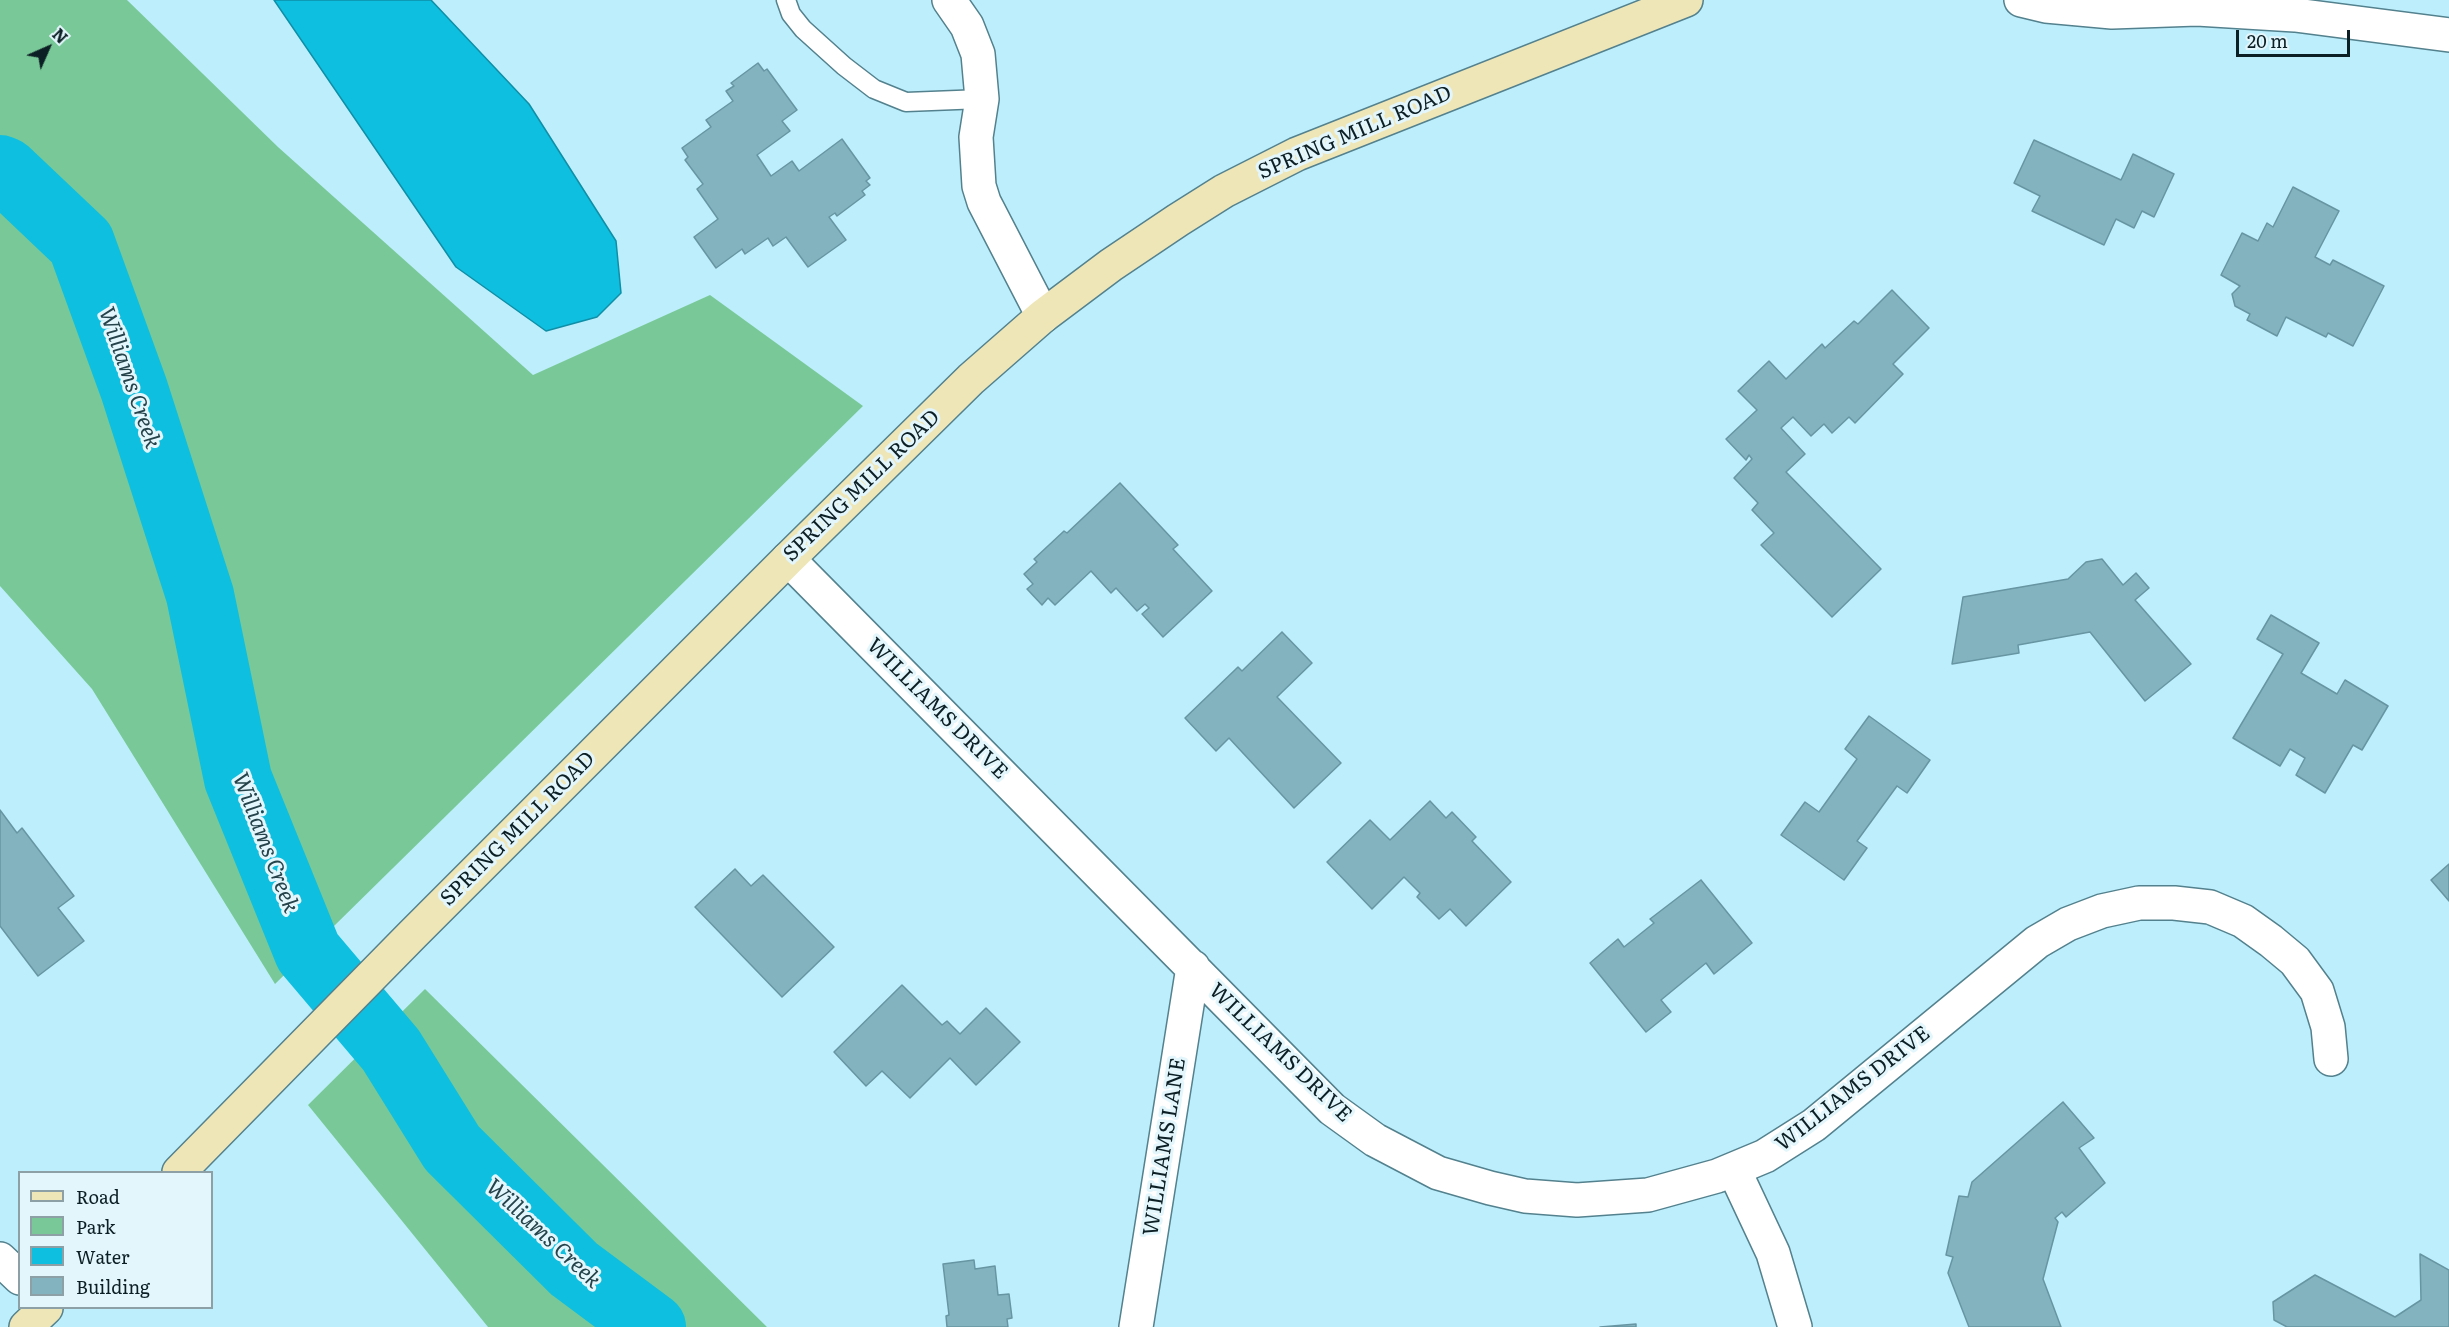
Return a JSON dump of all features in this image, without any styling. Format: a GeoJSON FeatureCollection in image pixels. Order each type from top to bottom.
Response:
{"type":"FeatureCollection","features":[{"type":"Feature","properties":{"kind":"street"},"geometry":{"type":"LineString","coordinates":[[949,0],[967,26],[978,54],[982,99],[976,137],[979,186],[984,202],[1043,316]]}},
{"type":"Feature","properties":{"kind":"street","name":"SPRING MILL ROAD"},"geometry":{"type":"LineString","coordinates":[[181,1171],[413,934],[788,559],[971,379],[1043,316],[1111,265],[1178,220],[1224,191],[1297,154],[1686,0]]}},
{"type":"Feature","properties":{"kind":"street"},"geometry":{"type":"LineString","coordinates":[[2021,0],[2046,6],[2112,12],[2197,9],[2295,15],[2449,35]]}},
{"type":"Feature","properties":{"kind":"street","name":"WILLIAMS DRIVE"},"geometry":{"type":"LineString","coordinates":[[788,559],[1332,1109],[1375,1140],[1438,1173],[1525,1196],[1577,1200],[1648,1195],[1684,1187],[1734,1170],[1765,1156],[1814,1125],[2037,942],[2068,924],[2102,911],[2139,903],[2174,903],[2210,907],[2243,921],[2271,941],[2295,961],[2317,991],[2328,1027],[2331,1059]]}},
{"type":"Feature","properties":{"kind":"street","name":"WILLIAMS LANE"},"geometry":{"type":"LineString","coordinates":[[1136,1327],[1192,967]]}},
{"type":"Feature","properties":{"kind":"street"},"geometry":{"type":"LineString","coordinates":[[1734,1170],[1773,1253],[1795,1327]]}},
{"type":"Feature","properties":{"kind":"street"},"geometry":{"type":"LineString","coordinates":[[0,1258],[18,1276]]}},
{"type":"Feature","properties":{"kind":"street"},"geometry":{"type":"LineString","coordinates":[[26,1327],[44,1309]]}},
{"type":"Feature","properties":{"kind":"lane"},"geometry":{"type":"LineString","coordinates":[[786,0],[791,14],[803,29],[873,89],[906,102],[982,99]]}},
{"type":"Feature","properties":{"kind":"green space"},"geometry":{"type":"Polygon","coordinates":[[[0,0],[127,0],[278,147],[533,375],[710,295],[863,406],[275,984],[92,689],[0,586],[0,0]]]}},
{"type":"Feature","properties":{"kind":"green space"},"geometry":{"type":"Polygon","coordinates":[[[425,989],[767,1327],[488,1327],[308,1105],[425,989]]]}},
{"type":"Feature","properties":{"kind":"water"},"geometry":{"type":"Polygon","coordinates":[[[274,0],[431,0],[529,104],[616,241],[621,293],[597,317],[546,331],[456,267],[274,0]]]}},
{"type":"Feature","properties":{"kind":"building"},"geometry":{"type":"Polygon","coordinates":[[[758,63],[764,71],[767,69],[797,110],[782,121],[790,131],[757,155],[771,176],[792,161],[799,171],[842,139],[870,178],[866,181],[870,185],[862,191],[865,195],[837,216],[835,213],[829,217],[846,240],[808,267],[786,237],[773,246],[768,238],[745,254],[742,249],[716,268],[694,237],[718,219],[697,189],[703,184],[685,160],[688,157],[682,148],[711,127],[706,120],[733,101],[726,91],[734,86],[731,83],[758,63]]]}},
{"type":"Feature","properties":{"kind":"building"},"geometry":{"type":"Polygon","coordinates":[[[2034,140],[2121,180],[2133,154],[2174,174],[2154,217],[2142,211],[2134,228],[2116,219],[2104,245],[2032,211],[2040,196],[2014,183],[2034,140]]]}},
{"type":"Feature","properties":{"kind":"building"},"geometry":{"type":"Polygon","coordinates":[[[2293,187],[2339,211],[2315,257],[2330,265],[2333,260],[2384,286],[2353,346],[2328,333],[2326,337],[2286,317],[2277,336],[2247,320],[2250,314],[2235,306],[2232,294],[2240,286],[2221,275],[2242,233],[2258,241],[2267,223],[2273,227],[2293,187]]]}},
{"type":"Feature","properties":{"kind":"building"},"geometry":{"type":"Polygon","coordinates":[[[1892,290],[1929,328],[1893,364],[1903,374],[1855,423],[1849,417],[1832,433],[1824,424],[1811,436],[1793,417],[1781,428],[1805,454],[1786,472],[1881,569],[1832,617],[1761,545],[1774,533],[1752,510],[1758,503],[1734,478],[1752,459],[1749,455],[1746,460],[1726,439],[1757,410],[1738,391],[1769,361],[1786,379],[1822,344],[1825,348],[1854,321],[1858,324],[1892,290]]]}},
{"type":"Feature","properties":{"kind":"building"},"geometry":{"type":"Polygon","coordinates":[[[1120,483],[1178,545],[1173,549],[1212,591],[1163,637],[1142,614],[1149,608],[1145,604],[1137,611],[1116,588],[1111,593],[1091,571],[1055,605],[1048,598],[1042,605],[1027,589],[1033,584],[1024,574],[1037,562],[1034,559],[1064,531],[1067,533],[1120,483]]]}},
{"type":"Feature","properties":{"kind":"building"},"geometry":{"type":"Polygon","coordinates":[[[2102,559],[2123,585],[2136,573],[2149,588],[2135,600],[2191,664],[2145,701],[2090,632],[2018,645],[2019,653],[1952,664],[1963,597],[2068,579],[2086,562],[2102,559]]]}},
{"type":"Feature","properties":{"kind":"building"},"geometry":{"type":"Polygon","coordinates":[[[2271,615],[2319,643],[2301,673],[2337,694],[2345,680],[2388,706],[2362,750],[2353,745],[2325,793],[2296,775],[2305,758],[2290,749],[2280,766],[2233,738],[2283,654],[2257,639],[2271,615]]]}},
{"type":"Feature","properties":{"kind":"building"},"geometry":{"type":"Polygon","coordinates":[[[1282,632],[1312,663],[1277,697],[1341,763],[1294,808],[1229,738],[1216,751],[1185,718],[1238,667],[1242,671],[1282,632]]]}},
{"type":"Feature","properties":{"kind":"building"},"geometry":{"type":"Polygon","coordinates":[[[1869,716],[1930,760],[1907,793],[1897,786],[1857,841],[1867,848],[1844,880],[1781,835],[1805,802],[1819,812],[1857,759],[1845,749],[1869,716]]]}},
{"type":"Feature","properties":{"kind":"building"},"geometry":{"type":"Polygon","coordinates":[[[1430,801],[1446,818],[1452,812],[1476,837],[1472,841],[1511,882],[1466,926],[1450,909],[1439,919],[1417,897],[1420,893],[1404,877],[1372,909],[1327,862],[1370,820],[1390,840],[1430,801]]]}},
{"type":"Feature","properties":{"kind":"building"},"geometry":{"type":"Polygon","coordinates":[[[0,810],[17,833],[22,828],[74,896],[58,908],[84,941],[38,976],[0,926],[0,810]]]}},
{"type":"Feature","properties":{"kind":"building"},"geometry":{"type":"Polygon","coordinates":[[[2449,864],[2449,901],[2431,880],[2449,864]]]}},
{"type":"Feature","properties":{"kind":"building"},"geometry":{"type":"Polygon","coordinates":[[[735,869],[751,886],[763,875],[834,947],[782,997],[695,907],[735,869]]]}},
{"type":"Feature","properties":{"kind":"building"},"geometry":{"type":"Polygon","coordinates":[[[1701,880],[1752,943],[1714,974],[1706,963],[1661,1000],[1671,1012],[1646,1032],[1590,963],[1618,939],[1624,947],[1654,923],[1650,919],[1701,880]]]}},
{"type":"Feature","properties":{"kind":"building"},"geometry":{"type":"Polygon","coordinates":[[[902,985],[942,1025],[947,1021],[960,1034],[986,1008],[1020,1042],[976,1085],[950,1058],[910,1098],[882,1071],[866,1086],[834,1052],[902,985]]]}},
{"type":"Feature","properties":{"kind":"building"},"geometry":{"type":"Polygon","coordinates":[[[2063,1102],[2094,1138],[2079,1148],[2105,1183],[2066,1217],[2062,1212],[2055,1218],[2058,1222],[2043,1279],[2061,1327],[1969,1327],[1948,1273],[1953,1257],[1946,1255],[1959,1196],[1968,1197],[1972,1182],[2063,1102]]]}},
{"type":"Feature","properties":{"kind":"building"},"geometry":{"type":"Polygon","coordinates":[[[2420,1254],[2449,1270],[2449,1327],[2287,1327],[2274,1320],[2273,1302],[2315,1275],[2395,1317],[2421,1300],[2420,1254]]]}},
{"type":"Feature","properties":{"kind":"building"},"geometry":{"type":"Polygon","coordinates":[[[974,1260],[975,1269],[995,1266],[998,1295],[1009,1294],[1012,1318],[1007,1319],[1008,1327],[947,1327],[946,1316],[949,1315],[943,1264],[974,1260]]]}},
{"type":"Feature","properties":{"kind":"building"},"geometry":{"type":"Polygon","coordinates":[[[1636,1324],[1636,1327],[1600,1327],[1636,1324]]]}},
{"type":"Feature","properties":{"kind":"waterway","name":"Williams Creek"},"geometry":{"type":"LineString","coordinates":[[0,169],[5,171],[81,243],[134,389],[200,595],[238,779],[308,952],[391,1050],[452,1148],[574,1269],[652,1327]]}}]}
